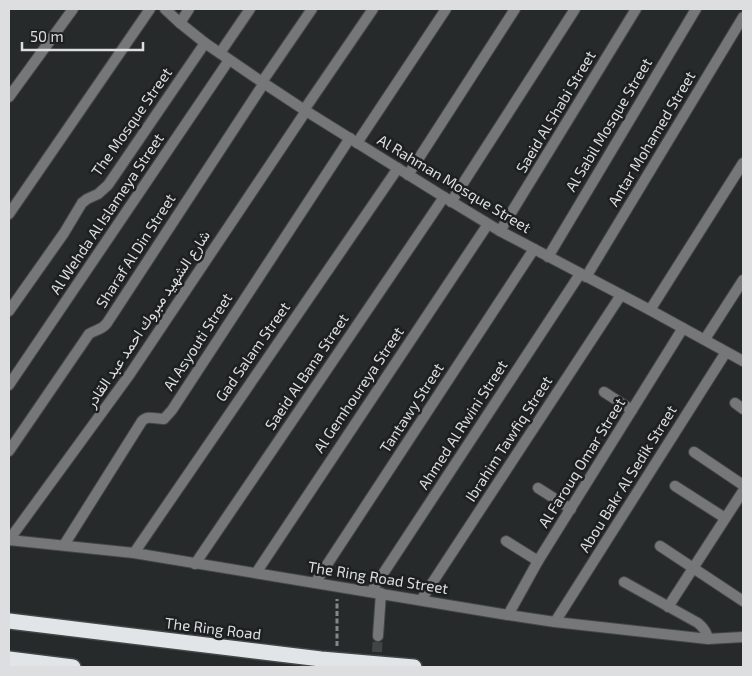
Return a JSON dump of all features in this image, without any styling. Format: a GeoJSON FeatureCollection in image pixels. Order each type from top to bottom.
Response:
{"type":"FeatureCollection","features":[{"type":"Feature","properties":{"kind":"highway","name":"The Ring Road"},"geometry":{"type":"LineString","coordinates":[[9,621],[337,661],[414,667]]}},
{"type":"Feature","properties":{"kind":"highway"},"geometry":{"type":"LineString","coordinates":[[9,659],[73,667]]}},
{"type":"Feature","properties":{"kind":"street"},"geometry":{"type":"LineString","coordinates":[[9,97],[73,9]]}},
{"type":"Feature","properties":{"kind":"street"},"geometry":{"type":"LineString","coordinates":[[9,214],[150,9]]}},
{"type":"Feature","properties":{"kind":"street","name":"Al Rahman Mosque Street"},"geometry":{"type":"LineString","coordinates":[[165,9],[205,43],[305,111],[500,232],[705,339],[743,361]]}},
{"type":"Feature","properties":{"kind":"street"},"geometry":{"type":"LineString","coordinates":[[180,23],[189,9]]}},
{"type":"Feature","properties":{"kind":"street"},"geometry":{"type":"LineString","coordinates":[[220,53],[250,9]]}},
{"type":"Feature","properties":{"kind":"street","name":"Sharaf Al Din Street"},"geometry":{"type":"LineString","coordinates":[[9,451],[89,334],[107,323],[312,9]]}},
{"type":"Feature","properties":{"kind":"street","name":"شارع الشهيد مبروك احمد عبد القادر"},"geometry":{"type":"LineString","coordinates":[[9,540],[130,374],[373,9]]}},
{"type":"Feature","properties":{"kind":"street"},"geometry":{"type":"LineString","coordinates":[[353,141],[446,9]]}},
{"type":"Feature","properties":{"kind":"street"},"geometry":{"type":"LineString","coordinates":[[408,175],[516,9]]}},
{"type":"Feature","properties":{"kind":"street","name":"Saeid Al Bana Street"},"geometry":{"type":"LineString","coordinates":[[195,564],[447,199],[575,9]]}},
{"type":"Feature","properties":{"kind":"street","name":"Saeid Al Shabi Street"},"geometry":{"type":"LineString","coordinates":[[500,232],[636,9]]}},
{"type":"Feature","properties":{"kind":"street","name":"Al Sabil Mosque Street"},"geometry":{"type":"LineString","coordinates":[[548,257],[696,9]]}},
{"type":"Feature","properties":{"kind":"street","name":"Antar Mohamed Street"},"geometry":{"type":"LineString","coordinates":[[583,275],[743,17]]}},
{"type":"Feature","properties":{"kind":"street","name":"The Mosque Street"},"geometry":{"type":"LineString","coordinates":[[9,311],[64,233],[82,203],[98,194],[108,185],[205,43]]}},
{"type":"Feature","properties":{"kind":"street","name":"Al Wehda Al Islameya Street"},"geometry":{"type":"LineString","coordinates":[[9,386],[230,60]]}},
{"type":"Feature","properties":{"kind":"street","name":"Al Asyouti Street"},"geometry":{"type":"LineString","coordinates":[[64,546],[142,421],[149,417],[164,419],[172,410],[353,141]]}},
{"type":"Feature","properties":{"kind":"street"},"geometry":{"type":"LineString","coordinates":[[650,310],[743,162]]}},
{"type":"Feature","properties":{"kind":"street","name":"Gad Salam Street"},"geometry":{"type":"LineString","coordinates":[[134,553],[398,168]]}},
{"type":"Feature","properties":{"kind":"street","name":"Al Gemhoureya Street"},"geometry":{"type":"LineString","coordinates":[[256,573],[488,224]]}},
{"type":"Feature","properties":{"kind":"street","name":"Tantawy Street"},"geometry":{"type":"LineString","coordinates":[[315,583],[534,249]]}},
{"type":"Feature","properties":{"kind":"street","name":"Ahmed Al Rwini Street"},"geometry":{"type":"LineString","coordinates":[[376,592],[583,275]]}},
{"type":"Feature","properties":{"kind":"street"},"geometry":{"type":"LineString","coordinates":[[705,339],[743,280]]}},
{"type":"Feature","properties":{"kind":"street","name":"Ibrahim Tawfiq Street"},"geometry":{"type":"LineString","coordinates":[[421,600],[621,296]]}},
{"type":"Feature","properties":{"kind":"street","name":"Al Farouq Omar Street"},"geometry":{"type":"LineString","coordinates":[[508,615],[538,561],[683,328]]}},
{"type":"Feature","properties":{"kind":"street","name":"Abou Bakr Al Sedik Street"},"geometry":{"type":"LineString","coordinates":[[555,622],[726,352]]}},
{"type":"Feature","properties":{"kind":"street"},"geometry":{"type":"LineString","coordinates":[[604,392],[632,410]]}},
{"type":"Feature","properties":{"kind":"street"},"geometry":{"type":"LineString","coordinates":[[694,452],[743,485]]}},
{"type":"Feature","properties":{"kind":"street"},"geometry":{"type":"LineString","coordinates":[[675,486],[725,518]]}},
{"type":"Feature","properties":{"kind":"street"},"geometry":{"type":"LineString","coordinates":[[538,488],[571,509]]}},
{"type":"Feature","properties":{"kind":"street"},"geometry":{"type":"LineString","coordinates":[[668,607],[743,491]]}},
{"type":"Feature","properties":{"kind":"street","name":"The Ring Road Street"},"geometry":{"type":"LineString","coordinates":[[9,540],[134,553],[555,622],[708,639],[743,636]]}},
{"type":"Feature","properties":{"kind":"street"},"geometry":{"type":"LineString","coordinates":[[506,541],[538,561]]}},
{"type":"Feature","properties":{"kind":"street"},"geometry":{"type":"LineString","coordinates":[[660,546],[743,601]]}},
{"type":"Feature","properties":{"kind":"street"},"geometry":{"type":"LineString","coordinates":[[624,582],[698,623],[704,628],[708,639]]}},
{"type":"Feature","properties":{"kind":"street"},"geometry":{"type":"LineString","coordinates":[[376,592],[378,636]]}},
{"type":"Feature","properties":{"kind":"path"},"geometry":{"type":"LineString","coordinates":[[336,610],[337,661]]}},
{"type":"Feature","properties":{"kind":"tunnel"},"geometry":{"type":"LineString","coordinates":[[376,667],[378,636]]}}]}
